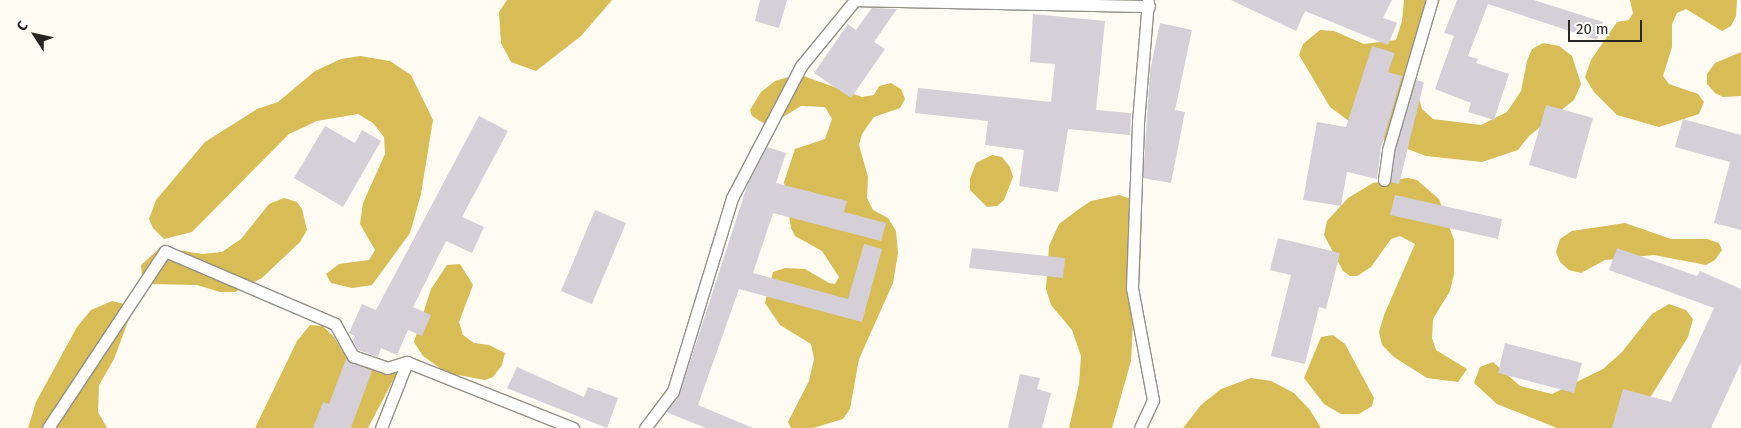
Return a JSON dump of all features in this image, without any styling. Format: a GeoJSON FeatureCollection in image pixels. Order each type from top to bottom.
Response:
{"type":"FeatureCollection","features":[{"type":"Feature","properties":{"kind":"lane"},"geometry":{"type":"LineString","coordinates":[[645,428],[673,391],[732,198],[801,66],[855,0],[1149,3],[1138,122],[1132,288],[1153,400],[1140,428]]}},
{"type":"Feature","properties":{"kind":"lane"},"geometry":{"type":"LineString","coordinates":[[1384,180],[1388,150],[1432,0]]}},
{"type":"Feature","properties":{"kind":"lane"},"geometry":{"type":"LineString","coordinates":[[48,428],[165,251],[335,324],[353,356],[387,368],[407,362],[572,428]]}},
{"type":"Feature","properties":{"kind":"lane"},"geometry":{"type":"LineString","coordinates":[[381,428],[407,362]]}},
{"type":"Feature","properties":{"kind":"shaded area"},"geometry":{"type":"Polygon","coordinates":[[[507,0],[612,0],[581,36],[536,71],[511,62],[501,43],[499,12],[507,0]]]}},
{"type":"Feature","properties":{"kind":"shaded area"},"geometry":{"type":"Polygon","coordinates":[[[1404,0],[1440,0],[1412,74],[1422,109],[1433,119],[1481,125],[1507,112],[1521,91],[1527,61],[1532,49],[1543,43],[1559,46],[1572,56],[1581,84],[1574,100],[1529,136],[1518,150],[1482,162],[1426,156],[1365,133],[1330,107],[1299,55],[1303,44],[1320,30],[1334,31],[1364,44],[1396,40],[1402,21],[1404,0]]]}},
{"type":"Feature","properties":{"kind":"shaded area"},"geometry":{"type":"Polygon","coordinates":[[[1630,0],[1737,0],[1736,16],[1731,26],[1722,31],[1686,9],[1677,13],[1672,24],[1672,47],[1663,76],[1669,84],[1698,94],[1704,102],[1699,114],[1659,127],[1617,115],[1594,92],[1585,77],[1591,60],[1617,22],[1629,20],[1633,13],[1630,0]]]}},
{"type":"Feature","properties":{"kind":"shaded area"},"geometry":{"type":"Polygon","coordinates":[[[1741,52],[1741,96],[1723,97],[1715,93],[1707,84],[1707,74],[1715,63],[1741,52]]]}},
{"type":"Feature","properties":{"kind":"shaded area"},"geometry":{"type":"Polygon","coordinates":[[[360,56],[390,61],[411,75],[433,120],[421,194],[410,233],[372,285],[352,288],[331,283],[326,274],[339,264],[369,260],[375,250],[360,224],[363,203],[385,154],[384,137],[373,123],[358,114],[317,121],[289,134],[192,232],[164,239],[153,228],[149,219],[156,200],[205,142],[257,109],[278,102],[315,71],[341,59],[360,56]]]}},
{"type":"Feature","properties":{"kind":"shaded area"},"geometry":{"type":"Polygon","coordinates":[[[798,74],[862,97],[874,95],[879,86],[891,83],[901,89],[905,99],[900,108],[874,117],[862,134],[859,145],[868,177],[867,198],[873,210],[888,218],[896,231],[898,253],[893,283],[859,359],[850,409],[843,419],[813,428],[791,428],[788,422],[809,381],[814,359],[811,344],[780,325],[765,303],[773,272],[785,268],[805,269],[829,283],[835,284],[839,277],[822,251],[795,236],[791,228],[784,182],[795,149],[825,139],[832,119],[825,107],[801,106],[768,126],[752,116],[750,110],[761,92],[775,81],[798,74]]]}},
{"type":"Feature","properties":{"kind":"shaded area"},"geometry":{"type":"Polygon","coordinates":[[[992,155],[1002,157],[1010,167],[1013,177],[1004,200],[997,206],[987,207],[970,190],[970,179],[976,163],[992,155]]]}},
{"type":"Feature","properties":{"kind":"shaded area"},"geometry":{"type":"Polygon","coordinates":[[[1408,178],[1417,180],[1439,199],[1454,240],[1454,274],[1450,291],[1433,319],[1432,338],[1436,350],[1467,369],[1458,382],[1427,378],[1394,357],[1382,345],[1379,332],[1384,315],[1415,244],[1400,236],[1391,239],[1371,267],[1357,276],[1350,276],[1343,271],[1324,235],[1327,221],[1348,198],[1373,183],[1408,178]]]}},
{"type":"Feature","properties":{"kind":"shaded area"},"geometry":{"type":"Polygon","coordinates":[[[1119,195],[1132,199],[1142,209],[1140,274],[1134,303],[1131,361],[1112,428],[1069,428],[1079,384],[1081,356],[1072,330],[1051,305],[1046,289],[1049,246],[1059,224],[1079,209],[1091,201],[1119,195]]]}},
{"type":"Feature","properties":{"kind":"shaded area"},"geometry":{"type":"Polygon","coordinates":[[[284,198],[297,202],[302,209],[307,230],[300,242],[262,278],[235,292],[220,292],[197,285],[151,284],[142,276],[141,265],[161,247],[202,254],[222,252],[241,239],[269,204],[284,198]]]}},
{"type":"Feature","properties":{"kind":"shaded area"},"geometry":{"type":"Polygon","coordinates":[[[1625,223],[1671,239],[1707,239],[1719,243],[1722,250],[1715,260],[1706,265],[1654,255],[1605,260],[1581,273],[1569,270],[1560,262],[1556,252],[1560,239],[1572,231],[1625,223]]]}},
{"type":"Feature","properties":{"kind":"shaded area"},"geometry":{"type":"Polygon","coordinates":[[[460,264],[473,285],[459,322],[463,335],[474,343],[489,345],[505,353],[502,365],[493,377],[485,380],[447,373],[423,356],[414,342],[431,289],[447,265],[460,264]]]}},
{"type":"Feature","properties":{"kind":"shaded area"},"geometry":{"type":"Polygon","coordinates":[[[112,301],[124,304],[130,316],[114,359],[99,385],[98,412],[107,428],[28,428],[36,402],[77,327],[91,310],[112,301]]]}},
{"type":"Feature","properties":{"kind":"shaded area"},"geometry":{"type":"Polygon","coordinates":[[[1669,304],[1686,310],[1693,319],[1688,337],[1631,428],[1557,428],[1497,404],[1474,383],[1480,367],[1493,362],[1520,386],[1552,394],[1603,369],[1622,352],[1652,314],[1669,304]]]}},
{"type":"Feature","properties":{"kind":"shaded area"},"geometry":{"type":"Polygon","coordinates":[[[310,325],[323,326],[334,337],[346,357],[354,363],[364,367],[378,358],[388,361],[398,371],[368,428],[255,428],[297,341],[310,325]]]}},
{"type":"Feature","properties":{"kind":"shaded area"},"geometry":{"type":"Polygon","coordinates":[[[1333,335],[1345,344],[1374,398],[1372,406],[1359,414],[1341,414],[1324,404],[1304,378],[1321,337],[1333,335]]]}},
{"type":"Feature","properties":{"kind":"shaded area"},"geometry":{"type":"Polygon","coordinates":[[[1251,378],[1271,381],[1294,393],[1310,410],[1321,428],[1183,428],[1201,405],[1221,389],[1251,378]]]}},
{"type":"Feature","properties":{"kind":"building"},"geometry":{"type":"Polygon","coordinates":[[[760,0],[787,0],[779,28],[755,21],[760,0]]]}},
{"type":"Feature","properties":{"kind":"building"},"geometry":{"type":"Polygon","coordinates":[[[1231,0],[1392,0],[1383,18],[1397,23],[1388,45],[1305,11],[1296,31],[1231,0]]]}},
{"type":"Feature","properties":{"kind":"building"},"geometry":{"type":"Polygon","coordinates":[[[1457,0],[1534,0],[1603,22],[1597,40],[1488,4],[1468,56],[1478,59],[1476,63],[1509,74],[1494,120],[1468,112],[1471,103],[1435,89],[1454,36],[1444,33],[1457,0]]]}},
{"type":"Feature","properties":{"kind":"building"},"geometry":{"type":"Polygon","coordinates":[[[872,8],[897,9],[874,42],[885,49],[851,98],[814,73],[848,24],[856,30],[872,8]]]}},
{"type":"Feature","properties":{"kind":"building"},"geometry":{"type":"Polygon","coordinates":[[[1033,14],[1105,21],[1096,110],[1131,113],[1130,135],[1068,129],[1058,192],[1019,186],[1024,150],[985,145],[988,121],[915,113],[918,88],[1051,102],[1055,64],[1030,62],[1033,14]]]}},
{"type":"Feature","properties":{"kind":"building"},"geometry":{"type":"Polygon","coordinates":[[[1160,23],[1192,30],[1175,110],[1185,112],[1171,183],[1143,178],[1150,71],[1160,23]]]}},
{"type":"Feature","properties":{"kind":"building"},"geometry":{"type":"Polygon","coordinates":[[[1372,46],[1395,53],[1388,72],[1402,76],[1381,148],[1377,179],[1347,172],[1341,206],[1303,200],[1317,122],[1346,127],[1372,46]]]}},
{"type":"Feature","properties":{"kind":"building"},"geometry":{"type":"Polygon","coordinates":[[[1416,80],[1424,82],[1399,184],[1391,182],[1395,152],[1416,80]]]}},
{"type":"Feature","properties":{"kind":"building"},"geometry":{"type":"Polygon","coordinates":[[[1546,105],[1593,118],[1576,179],[1529,165],[1546,105]]]}},
{"type":"Feature","properties":{"kind":"building"},"geometry":{"type":"Polygon","coordinates":[[[479,116],[508,131],[462,217],[484,227],[472,253],[446,241],[413,307],[431,315],[422,336],[408,330],[397,355],[381,348],[378,357],[358,350],[353,341],[355,336],[349,333],[362,304],[376,310],[479,116]]]}},
{"type":"Feature","properties":{"kind":"building"},"geometry":{"type":"Polygon","coordinates":[[[1683,119],[1741,135],[1741,230],[1714,223],[1730,162],[1675,147],[1683,119]]]}},
{"type":"Feature","properties":{"kind":"building"},"geometry":{"type":"Polygon","coordinates":[[[325,126],[355,143],[362,130],[381,141],[343,207],[294,178],[325,126]]]}},
{"type":"Feature","properties":{"kind":"building"},"geometry":{"type":"Polygon","coordinates":[[[767,147],[786,153],[776,183],[847,201],[844,212],[886,223],[881,241],[773,213],[753,273],[848,299],[864,244],[882,249],[862,322],[739,289],[698,405],[753,428],[706,428],[666,412],[680,393],[747,186],[767,147]]]}},
{"type":"Feature","properties":{"kind":"building"},"geometry":{"type":"Polygon","coordinates":[[[1395,195],[1502,219],[1498,239],[1390,215],[1395,195]]]}},
{"type":"Feature","properties":{"kind":"building"},"geometry":{"type":"Polygon","coordinates":[[[595,210],[626,223],[592,304],[561,291],[595,210]]]}},
{"type":"Feature","properties":{"kind":"building"},"geometry":{"type":"Polygon","coordinates":[[[1278,238],[1340,253],[1326,309],[1319,307],[1305,364],[1271,356],[1291,275],[1270,270],[1278,238]]]}},
{"type":"Feature","properties":{"kind":"building"},"geometry":{"type":"Polygon","coordinates":[[[972,248],[1065,258],[1063,278],[969,268],[972,248]]]}},
{"type":"Feature","properties":{"kind":"building"},"geometry":{"type":"Polygon","coordinates":[[[1617,248],[1697,276],[1700,271],[1741,289],[1741,363],[1711,428],[1612,428],[1623,389],[1671,402],[1714,308],[1609,270],[1617,248]]]}},
{"type":"Feature","properties":{"kind":"building"},"geometry":{"type":"Polygon","coordinates":[[[1505,343],[1582,363],[1574,393],[1498,373],[1505,343]]]}},
{"type":"Feature","properties":{"kind":"building"},"geometry":{"type":"Polygon","coordinates":[[[346,359],[372,371],[351,428],[313,428],[323,402],[329,404],[346,359]]]}},
{"type":"Feature","properties":{"kind":"building"},"geometry":{"type":"Polygon","coordinates":[[[517,367],[584,397],[588,387],[618,398],[607,428],[507,388],[517,367]]]}},
{"type":"Feature","properties":{"kind":"building"},"geometry":{"type":"Polygon","coordinates":[[[1020,374],[1040,378],[1037,389],[1051,393],[1042,428],[1008,428],[1020,374]]]}}]}
